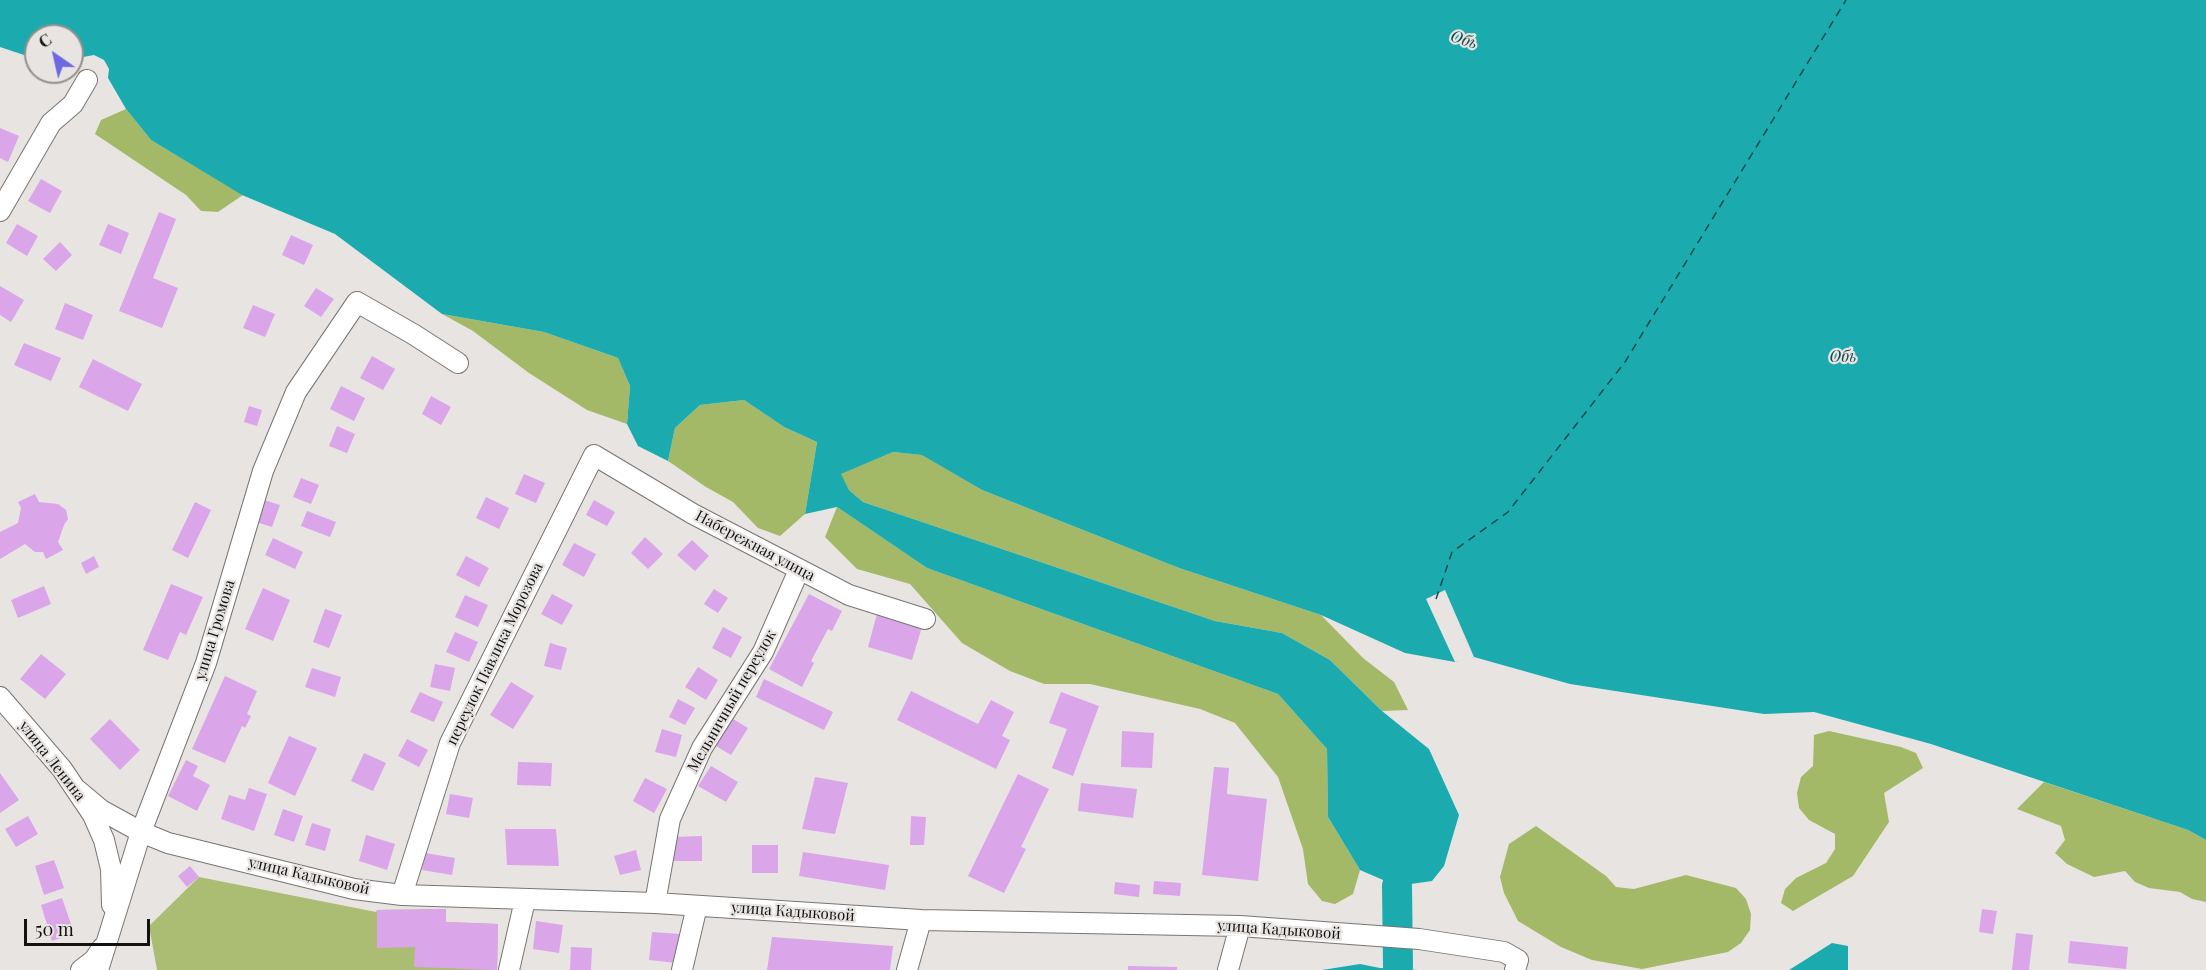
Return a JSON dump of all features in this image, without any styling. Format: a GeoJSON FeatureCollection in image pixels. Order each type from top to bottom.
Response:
{"type":"FeatureCollection","features":[{"type":"Feature","properties":{"kind":"street"},"geometry":{"type":"LineString","coordinates":[[0,211],[51,123],[73,104],[87,80]]}},
{"type":"Feature","properties":{"kind":"street","name":"улица Громова"},"geometry":{"type":"LineString","coordinates":[[98,970],[141,832],[206,663],[263,471],[296,392],[357,302],[458,363]]}},
{"type":"Feature","properties":{"kind":"street","name":"Набережная улица"},"geometry":{"type":"LineString","coordinates":[[594,455],[693,514],[849,595],[925,619]]}},
{"type":"Feature","properties":{"kind":"street","name":"переулок Павлика Морозова"},"geometry":{"type":"LineString","coordinates":[[402,895],[450,743],[594,455]]}},
{"type":"Feature","properties":{"kind":"street","name":"Мельничный переулок"},"geometry":{"type":"LineString","coordinates":[[655,903],[670,819],[702,748],[763,652],[799,570]]}},
{"type":"Feature","properties":{"kind":"street","name":"улица Ленина"},"geometry":{"type":"LineString","coordinates":[[0,697],[76,789],[93,815],[111,869],[112,900],[109,934]]}},
{"type":"Feature","properties":{"kind":"street","name":"улица Кадыковой"},"geometry":{"type":"LineString","coordinates":[[76,789],[101,810],[141,832],[168,843],[354,889],[402,895],[655,903],[921,920],[1240,926],[1419,939],[1504,952],[1518,960],[1515,970]]}},
{"type":"Feature","properties":{"kind":"street"},"geometry":{"type":"LineString","coordinates":[[509,970],[525,900]]}},
{"type":"Feature","properties":{"kind":"street"},"geometry":{"type":"LineString","coordinates":[[682,970],[697,906]]}},
{"type":"Feature","properties":{"kind":"street"},"geometry":{"type":"LineString","coordinates":[[906,970],[921,920]]}},
{"type":"Feature","properties":{"kind":"street"},"geometry":{"type":"LineString","coordinates":[[1228,970],[1240,926]]}},
{"type":"Feature","properties":{"kind":"street"},"geometry":{"type":"LineString","coordinates":[[81,970],[94,960],[109,934]]}},
{"type":"Feature","properties":{"kind":"green space"},"geometry":{"type":"Polygon","coordinates":[[[126,109],[151,140],[243,195],[218,212],[201,211],[186,195],[95,134],[101,120],[126,109]]]}},
{"type":"Feature","properties":{"kind":"green space"},"geometry":{"type":"Polygon","coordinates":[[[442,314],[544,332],[618,358],[630,386],[627,424],[587,410],[529,373],[473,331],[442,314]]]}},
{"type":"Feature","properties":{"kind":"green space"},"geometry":{"type":"Polygon","coordinates":[[[744,400],[784,427],[817,442],[805,514],[780,536],[758,528],[733,502],[668,461],[675,428],[700,405],[744,400]]]}},
{"type":"Feature","properties":{"kind":"green space"},"geometry":{"type":"Polygon","coordinates":[[[893,452],[923,455],[982,490],[1179,568],[1321,615],[1363,658],[1394,682],[1408,710],[1382,711],[1330,660],[1282,633],[1215,621],[863,502],[849,490],[840,474],[893,452]]]}},
{"type":"Feature","properties":{"kind":"green space"},"geometry":{"type":"Polygon","coordinates":[[[837,507],[927,568],[1278,694],[1327,749],[1328,817],[1360,870],[1353,894],[1335,904],[1322,901],[1308,884],[1303,849],[1278,777],[1235,723],[1200,709],[1090,684],[1044,684],[1010,671],[962,643],[910,584],[857,569],[825,537],[837,507]]]}},
{"type":"Feature","properties":{"kind":"green space"},"geometry":{"type":"Polygon","coordinates":[[[1829,731],[1901,747],[1916,753],[1923,768],[1884,793],[1889,822],[1853,876],[1793,911],[1781,903],[1785,889],[1796,878],[1826,863],[1835,849],[1835,834],[1809,820],[1799,808],[1797,793],[1801,777],[1813,766],[1814,735],[1829,731]]]}},
{"type":"Feature","properties":{"kind":"green space"},"geometry":{"type":"Polygon","coordinates":[[[2044,782],[2188,830],[2206,840],[2206,902],[2192,899],[2180,892],[2149,888],[2135,882],[2125,871],[2094,877],[2067,864],[2055,853],[2065,840],[2061,826],[2017,809],[2044,782]]]}},
{"type":"Feature","properties":{"kind":"green space"},"geometry":{"type":"Polygon","coordinates":[[[1536,826],[1606,876],[1616,887],[1634,889],[1686,875],[1736,888],[1746,899],[1751,914],[1750,930],[1741,943],[1728,952],[1642,969],[1592,960],[1561,947],[1518,921],[1504,893],[1500,877],[1509,844],[1536,826]]]}},
{"type":"Feature","properties":{"kind":"green space"},"geometry":{"type":"Polygon","coordinates":[[[199,877],[376,912],[377,910],[446,909],[446,922],[498,924],[497,970],[157,970],[149,926],[199,877]]]}},
{"type":"Feature","properties":{"kind":"water","name":"Обь"},"geometry":{"type":"Polygon","coordinates":[[[0,0],[2206,0],[2206,840],[2188,830],[1931,744],[1814,712],[1764,714],[1570,684],[1474,657],[1455,662],[1405,653],[1321,615],[1179,568],[982,490],[922,455],[893,452],[841,474],[849,490],[863,502],[1215,621],[1282,633],[1330,660],[1382,711],[1429,749],[1459,815],[1444,866],[1432,881],[1397,886],[1360,870],[1328,817],[1327,749],[1278,694],[927,568],[837,507],[805,514],[817,442],[784,427],[744,400],[700,405],[675,428],[668,461],[638,446],[627,424],[630,386],[618,358],[544,332],[442,314],[335,234],[242,195],[151,140],[126,109],[108,78],[109,69],[104,60],[94,55],[84,57],[84,24],[24,24],[24,55],[0,47],[0,0]]]}},
{"type":"Feature","properties":{"kind":"water"},"geometry":{"type":"Polygon","coordinates":[[[1832,943],[1848,946],[1848,970],[1789,970],[1832,943]]]}},
{"type":"Feature","properties":{"kind":"water"},"geometry":{"type":"Polygon","coordinates":[[[1360,964],[1380,968],[1419,970],[1322,970],[1360,964]]]}},
{"type":"Feature","properties":{"kind":"pier"},"geometry":{"type":"Polygon","coordinates":[[[1445,590],[1474,657],[1466,660],[1455,662],[1426,599],[1445,590]]]}},
{"type":"Feature","properties":{"kind":"building"},"geometry":{"type":"Polygon","coordinates":[[[0,128],[19,136],[8,162],[0,158],[0,128]]]}},
{"type":"Feature","properties":{"kind":"building"},"geometry":{"type":"Polygon","coordinates":[[[41,179],[62,191],[50,213],[28,201],[41,179]]]}},
{"type":"Feature","properties":{"kind":"building"},"geometry":{"type":"Polygon","coordinates":[[[159,212],[176,219],[153,278],[178,288],[162,328],[119,311],[159,212]]]}},
{"type":"Feature","properties":{"kind":"building"},"geometry":{"type":"Polygon","coordinates":[[[17,224],[38,236],[27,256],[6,243],[17,224]]]}},
{"type":"Feature","properties":{"kind":"building"},"geometry":{"type":"Polygon","coordinates":[[[108,224],[129,233],[121,254],[99,245],[108,224]]]}},
{"type":"Feature","properties":{"kind":"building"},"geometry":{"type":"Polygon","coordinates":[[[291,235],[313,245],[304,265],[282,255],[291,235]]]}},
{"type":"Feature","properties":{"kind":"building"},"geometry":{"type":"Polygon","coordinates":[[[60,242],[72,255],[56,271],[43,259],[60,242]]]}},
{"type":"Feature","properties":{"kind":"building"},"geometry":{"type":"Polygon","coordinates":[[[0,286],[24,300],[11,322],[0,315],[0,286]]]}},
{"type":"Feature","properties":{"kind":"building"},"geometry":{"type":"Polygon","coordinates":[[[316,288],[334,299],[321,317],[304,306],[316,288]]]}},
{"type":"Feature","properties":{"kind":"building"},"geometry":{"type":"Polygon","coordinates":[[[65,303],[93,315],[83,340],[55,329],[65,303]]]}},
{"type":"Feature","properties":{"kind":"building"},"geometry":{"type":"Polygon","coordinates":[[[253,305],[275,314],[265,337],[243,328],[253,305]]]}},
{"type":"Feature","properties":{"kind":"building"},"geometry":{"type":"Polygon","coordinates":[[[24,343],[61,358],[51,381],[14,365],[24,343]]]}},
{"type":"Feature","properties":{"kind":"building"},"geometry":{"type":"Polygon","coordinates":[[[372,356],[395,369],[383,390],[360,378],[372,356]]]}},
{"type":"Feature","properties":{"kind":"building"},"geometry":{"type":"Polygon","coordinates":[[[93,359],[142,384],[128,411],[79,387],[93,359]]]}},
{"type":"Feature","properties":{"kind":"building"},"geometry":{"type":"Polygon","coordinates":[[[341,386],[365,398],[354,421],[330,409],[341,386]]]}},
{"type":"Feature","properties":{"kind":"building"},"geometry":{"type":"Polygon","coordinates":[[[431,396],[451,407],[441,425],[422,414],[431,396]]]}},
{"type":"Feature","properties":{"kind":"building"},"geometry":{"type":"Polygon","coordinates":[[[249,406],[262,410],[257,426],[244,422],[249,406]]]}},
{"type":"Feature","properties":{"kind":"building"},"geometry":{"type":"Polygon","coordinates":[[[337,426],[355,434],[347,453],[329,446],[337,426]]]}},
{"type":"Feature","properties":{"kind":"building"},"geometry":{"type":"Polygon","coordinates":[[[524,474],[545,483],[536,503],[515,494],[524,474]]]}},
{"type":"Feature","properties":{"kind":"building"},"geometry":{"type":"Polygon","coordinates":[[[301,478],[319,485],[311,504],[293,497],[301,478]]]}},
{"type":"Feature","properties":{"kind":"building"},"geometry":{"type":"Polygon","coordinates":[[[35,494],[39,502],[58,504],[66,510],[68,519],[58,542],[63,550],[46,559],[43,552],[35,552],[25,544],[0,559],[0,532],[18,523],[21,508],[18,502],[35,494]]]}},
{"type":"Feature","properties":{"kind":"building"},"geometry":{"type":"Polygon","coordinates":[[[486,497],[509,508],[499,529],[476,518],[486,497]]]}},
{"type":"Feature","properties":{"kind":"building"},"geometry":{"type":"Polygon","coordinates":[[[261,499],[280,505],[272,527],[253,521],[261,499]]]}},
{"type":"Feature","properties":{"kind":"building"},"geometry":{"type":"Polygon","coordinates":[[[594,500],[615,512],[607,526],[586,515],[594,500]]]}},
{"type":"Feature","properties":{"kind":"building"},"geometry":{"type":"Polygon","coordinates":[[[195,502],[211,510],[188,558],[172,550],[195,502]]]}},
{"type":"Feature","properties":{"kind":"building"},"geometry":{"type":"Polygon","coordinates":[[[307,511],[336,522],[330,537],[301,526],[307,511]]]}},
{"type":"Feature","properties":{"kind":"building"},"geometry":{"type":"Polygon","coordinates":[[[645,537],[663,554],[648,569],[631,553],[645,537]]]}},
{"type":"Feature","properties":{"kind":"building"},"geometry":{"type":"Polygon","coordinates":[[[273,538],[303,552],[295,569],[265,555],[273,538]]]}},
{"type":"Feature","properties":{"kind":"building"},"geometry":{"type":"Polygon","coordinates":[[[692,540],[709,556],[695,571],[677,555],[692,540]]]}},
{"type":"Feature","properties":{"kind":"building"},"geometry":{"type":"Polygon","coordinates":[[[574,543],[596,554],[584,577],[562,565],[574,543]]]}},
{"type":"Feature","properties":{"kind":"building"},"geometry":{"type":"Polygon","coordinates":[[[94,556],[99,567],[86,574],[81,563],[94,556]]]}},
{"type":"Feature","properties":{"kind":"building"},"geometry":{"type":"Polygon","coordinates":[[[466,556],[489,568],[479,587],[456,575],[466,556]]]}},
{"type":"Feature","properties":{"kind":"building"},"geometry":{"type":"Polygon","coordinates":[[[171,584],[203,597],[186,635],[180,632],[168,660],[143,650],[171,584]]]}},
{"type":"Feature","properties":{"kind":"building"},"geometry":{"type":"Polygon","coordinates":[[[44,586],[51,604],[18,618],[11,600],[44,586]]]}},
{"type":"Feature","properties":{"kind":"building"},"geometry":{"type":"Polygon","coordinates":[[[263,588],[290,600],[273,641],[245,629],[263,588]]]}},
{"type":"Feature","properties":{"kind":"building"},"geometry":{"type":"Polygon","coordinates":[[[714,589],[728,598],[718,613],[704,604],[714,589]]]}},
{"type":"Feature","properties":{"kind":"building"},"geometry":{"type":"Polygon","coordinates":[[[552,594],[573,605],[562,625],[541,614],[552,594]]]}},
{"type":"Feature","properties":{"kind":"building"},"geometry":{"type":"Polygon","coordinates":[[[809,594],[842,611],[832,631],[828,629],[811,661],[814,663],[802,687],[769,669],[809,594]]]}},
{"type":"Feature","properties":{"kind":"building"},"geometry":{"type":"Polygon","coordinates":[[[465,595],[488,605],[478,627],[455,617],[465,595]]]}},
{"type":"Feature","properties":{"kind":"building"},"geometry":{"type":"Polygon","coordinates":[[[325,609],[342,615],[329,648],[313,642],[325,609]]]}},
{"type":"Feature","properties":{"kind":"building"},"geometry":{"type":"Polygon","coordinates":[[[877,614],[922,627],[912,660],[868,647],[877,614]]]}},
{"type":"Feature","properties":{"kind":"building"},"geometry":{"type":"Polygon","coordinates":[[[723,627],[742,637],[731,658],[712,648],[723,627]]]}},
{"type":"Feature","properties":{"kind":"building"},"geometry":{"type":"Polygon","coordinates":[[[455,632],[478,642],[469,662],[446,652],[455,632]]]}},
{"type":"Feature","properties":{"kind":"building"},"geometry":{"type":"Polygon","coordinates":[[[550,643],[567,648],[561,670],[544,666],[550,643]]]}},
{"type":"Feature","properties":{"kind":"building"},"geometry":{"type":"Polygon","coordinates":[[[41,654],[66,674],[45,699],[20,679],[41,654]]]}},
{"type":"Feature","properties":{"kind":"building"},"geometry":{"type":"Polygon","coordinates":[[[435,664],[455,668],[450,691],[430,687],[435,664]]]}},
{"type":"Feature","properties":{"kind":"building"},"geometry":{"type":"Polygon","coordinates":[[[698,667],[718,680],[706,700],[685,687],[698,667]]]}},
{"type":"Feature","properties":{"kind":"building"},"geometry":{"type":"Polygon","coordinates":[[[312,668],[341,677],[335,697],[305,687],[312,668]]]}},
{"type":"Feature","properties":{"kind":"building"},"geometry":{"type":"Polygon","coordinates":[[[225,676],[257,691],[247,714],[251,716],[245,728],[242,726],[225,763],[192,749],[225,676]]]}},
{"type":"Feature","properties":{"kind":"building"},"geometry":{"type":"Polygon","coordinates":[[[764,679],[833,712],[824,730],[756,697],[764,679]]]}},
{"type":"Feature","properties":{"kind":"building"},"geometry":{"type":"Polygon","coordinates":[[[511,682],[534,696],[513,729],[490,715],[511,682]]]}},
{"type":"Feature","properties":{"kind":"building"},"geometry":{"type":"Polygon","coordinates":[[[911,691],[978,724],[991,700],[1014,712],[1002,736],[1010,740],[996,769],[897,720],[911,691]]]}},
{"type":"Feature","properties":{"kind":"building"},"geometry":{"type":"Polygon","coordinates":[[[420,692],[443,702],[434,722],[410,712],[420,692]]]}},
{"type":"Feature","properties":{"kind":"building"},"geometry":{"type":"Polygon","coordinates":[[[1061,692],[1099,706],[1073,776],[1052,768],[1067,729],[1049,723],[1061,692]]]}},
{"type":"Feature","properties":{"kind":"building"},"geometry":{"type":"Polygon","coordinates":[[[678,699],[695,708],[685,725],[669,717],[678,699]]]}},
{"type":"Feature","properties":{"kind":"building"},"geometry":{"type":"Polygon","coordinates":[[[110,719],[140,750],[120,770],[90,739],[110,719]]]}},
{"type":"Feature","properties":{"kind":"building"},"geometry":{"type":"Polygon","coordinates":[[[733,719],[748,728],[731,755],[716,746],[733,719]]]}},
{"type":"Feature","properties":{"kind":"building"},"geometry":{"type":"Polygon","coordinates":[[[662,729],[682,735],[676,757],[655,752],[662,729]]]}},
{"type":"Feature","properties":{"kind":"building"},"geometry":{"type":"Polygon","coordinates":[[[1122,731],[1154,733],[1152,768],[1121,767],[1122,731]]]}},
{"type":"Feature","properties":{"kind":"building"},"geometry":{"type":"Polygon","coordinates":[[[289,736],[317,748],[295,796],[268,783],[289,736]]]}},
{"type":"Feature","properties":{"kind":"building"},"geometry":{"type":"Polygon","coordinates":[[[407,739],[428,750],[419,767],[398,756],[407,739]]]}},
{"type":"Feature","properties":{"kind":"building"},"geometry":{"type":"Polygon","coordinates":[[[364,753],[386,763],[373,791],[351,781],[364,753]]]}},
{"type":"Feature","properties":{"kind":"building"},"geometry":{"type":"Polygon","coordinates":[[[186,760],[198,766],[193,776],[210,785],[197,811],[168,796],[186,760]]]}},
{"type":"Feature","properties":{"kind":"building"},"geometry":{"type":"Polygon","coordinates":[[[518,762],[552,763],[551,786],[517,785],[518,762]]]}},
{"type":"Feature","properties":{"kind":"building"},"geometry":{"type":"Polygon","coordinates":[[[711,766],[738,782],[726,802],[698,786],[711,766]]]}},
{"type":"Feature","properties":{"kind":"building"},"geometry":{"type":"Polygon","coordinates":[[[1214,767],[1229,768],[1227,794],[1267,799],[1258,881],[1202,875],[1214,767]]]}},
{"type":"Feature","properties":{"kind":"building"},"geometry":{"type":"Polygon","coordinates":[[[0,773],[19,800],[0,813],[0,773]]]}},
{"type":"Feature","properties":{"kind":"building"},"geometry":{"type":"Polygon","coordinates":[[[1018,774],[1049,789],[1021,847],[1026,849],[1004,893],[968,876],[1018,774]]]}},
{"type":"Feature","properties":{"kind":"building"},"geometry":{"type":"Polygon","coordinates":[[[815,777],[848,783],[835,834],[802,829],[815,777]]]}},
{"type":"Feature","properties":{"kind":"building"},"geometry":{"type":"Polygon","coordinates":[[[645,778],[667,789],[654,813],[633,801],[645,778]]]}},
{"type":"Feature","properties":{"kind":"building"},"geometry":{"type":"Polygon","coordinates":[[[1081,783],[1137,789],[1133,818],[1078,811],[1081,783]]]}},
{"type":"Feature","properties":{"kind":"building"},"geometry":{"type":"Polygon","coordinates":[[[249,788],[267,794],[254,831],[221,819],[229,795],[245,800],[249,788]]]}},
{"type":"Feature","properties":{"kind":"building"},"geometry":{"type":"Polygon","coordinates":[[[450,794],[473,798],[469,818],[446,814],[450,794]]]}},
{"type":"Feature","properties":{"kind":"building"},"geometry":{"type":"Polygon","coordinates":[[[283,809],[303,816],[294,842],[274,835],[283,809]]]}},
{"type":"Feature","properties":{"kind":"building"},"geometry":{"type":"Polygon","coordinates":[[[28,816],[38,834],[16,847],[5,829],[28,816]]]}},
{"type":"Feature","properties":{"kind":"building"},"geometry":{"type":"Polygon","coordinates":[[[911,816],[926,817],[924,845],[910,845],[911,816]]]}},
{"type":"Feature","properties":{"kind":"building"},"geometry":{"type":"Polygon","coordinates":[[[312,823],[331,829],[325,851],[305,845],[312,823]]]}},
{"type":"Feature","properties":{"kind":"building"},"geometry":{"type":"Polygon","coordinates":[[[505,829],[556,829],[559,866],[507,865],[505,829]]]}},
{"type":"Feature","properties":{"kind":"building"},"geometry":{"type":"Polygon","coordinates":[[[366,835],[395,844],[387,870],[359,861],[366,835]]]}},
{"type":"Feature","properties":{"kind":"building"},"geometry":{"type":"Polygon","coordinates":[[[702,836],[702,861],[673,861],[673,837],[702,836]]]}},
{"type":"Feature","properties":{"kind":"building"},"geometry":{"type":"Polygon","coordinates":[[[752,845],[778,845],[778,873],[752,873],[752,845]]]}},
{"type":"Feature","properties":{"kind":"building"},"geometry":{"type":"Polygon","coordinates":[[[636,850],[641,870],[620,875],[614,856],[636,850]]]}},
{"type":"Feature","properties":{"kind":"building"},"geometry":{"type":"Polygon","coordinates":[[[803,852],[889,865],[885,890],[799,876],[803,852]]]}},
{"type":"Feature","properties":{"kind":"building"},"geometry":{"type":"Polygon","coordinates":[[[425,853],[455,858],[452,875],[422,870],[425,853]]]}},
{"type":"Feature","properties":{"kind":"building"},"geometry":{"type":"Polygon","coordinates":[[[54,860],[64,888],[44,895],[35,866],[54,860]]]}},
{"type":"Feature","properties":{"kind":"building"},"geometry":{"type":"Polygon","coordinates":[[[190,866],[199,877],[187,887],[178,876],[190,866]]]}},
{"type":"Feature","properties":{"kind":"building"},"geometry":{"type":"Polygon","coordinates":[[[1154,881],[1181,883],[1180,896],[1153,894],[1154,881]]]}},
{"type":"Feature","properties":{"kind":"building"},"geometry":{"type":"Polygon","coordinates":[[[1115,882],[1140,885],[1139,897],[1114,894],[1115,882]]]}},
{"type":"Feature","properties":{"kind":"building"},"geometry":{"type":"Polygon","coordinates":[[[62,898],[74,933],[52,941],[41,905],[62,898]]]}},
{"type":"Feature","properties":{"kind":"building"},"geometry":{"type":"Polygon","coordinates":[[[446,909],[446,922],[498,924],[497,970],[414,967],[415,947],[377,948],[377,910],[446,909]]]}},
{"type":"Feature","properties":{"kind":"building"},"geometry":{"type":"Polygon","coordinates":[[[1982,909],[1997,911],[1993,934],[1979,932],[1982,909]]]}},
{"type":"Feature","properties":{"kind":"building"},"geometry":{"type":"Polygon","coordinates":[[[536,921],[563,925],[559,953],[533,949],[536,921]]]}},
{"type":"Feature","properties":{"kind":"building"},"geometry":{"type":"Polygon","coordinates":[[[652,932],[680,934],[677,963],[649,960],[652,932]]]}},
{"type":"Feature","properties":{"kind":"building"},"geometry":{"type":"Polygon","coordinates":[[[2016,933],[2033,935],[2029,970],[2012,970],[2016,933]]]}},
{"type":"Feature","properties":{"kind":"building"},"geometry":{"type":"Polygon","coordinates":[[[772,937],[893,946],[890,970],[767,970],[772,937]]]}},
{"type":"Feature","properties":{"kind":"building"},"geometry":{"type":"Polygon","coordinates":[[[2070,941],[2128,947],[2126,969],[2068,963],[2070,941]]]}},
{"type":"Feature","properties":{"kind":"building"},"geometry":{"type":"Polygon","coordinates":[[[571,947],[592,948],[591,970],[570,970],[571,947]]]}},
{"type":"Feature","properties":{"kind":"building"},"geometry":{"type":"Polygon","coordinates":[[[1128,966],[1177,967],[1177,970],[1128,970],[1128,966]]]}},
{"type":"Feature","properties":{"kind":"waterway"},"geometry":{"type":"LineString","coordinates":[[1397,886],[1398,967]]}},
{"type":"Feature","properties":{"kind":"ferry route"},"geometry":{"type":"LineString","coordinates":[[1436,599],[1452,552],[1508,512],[1625,362],[1846,0]]}}]}
